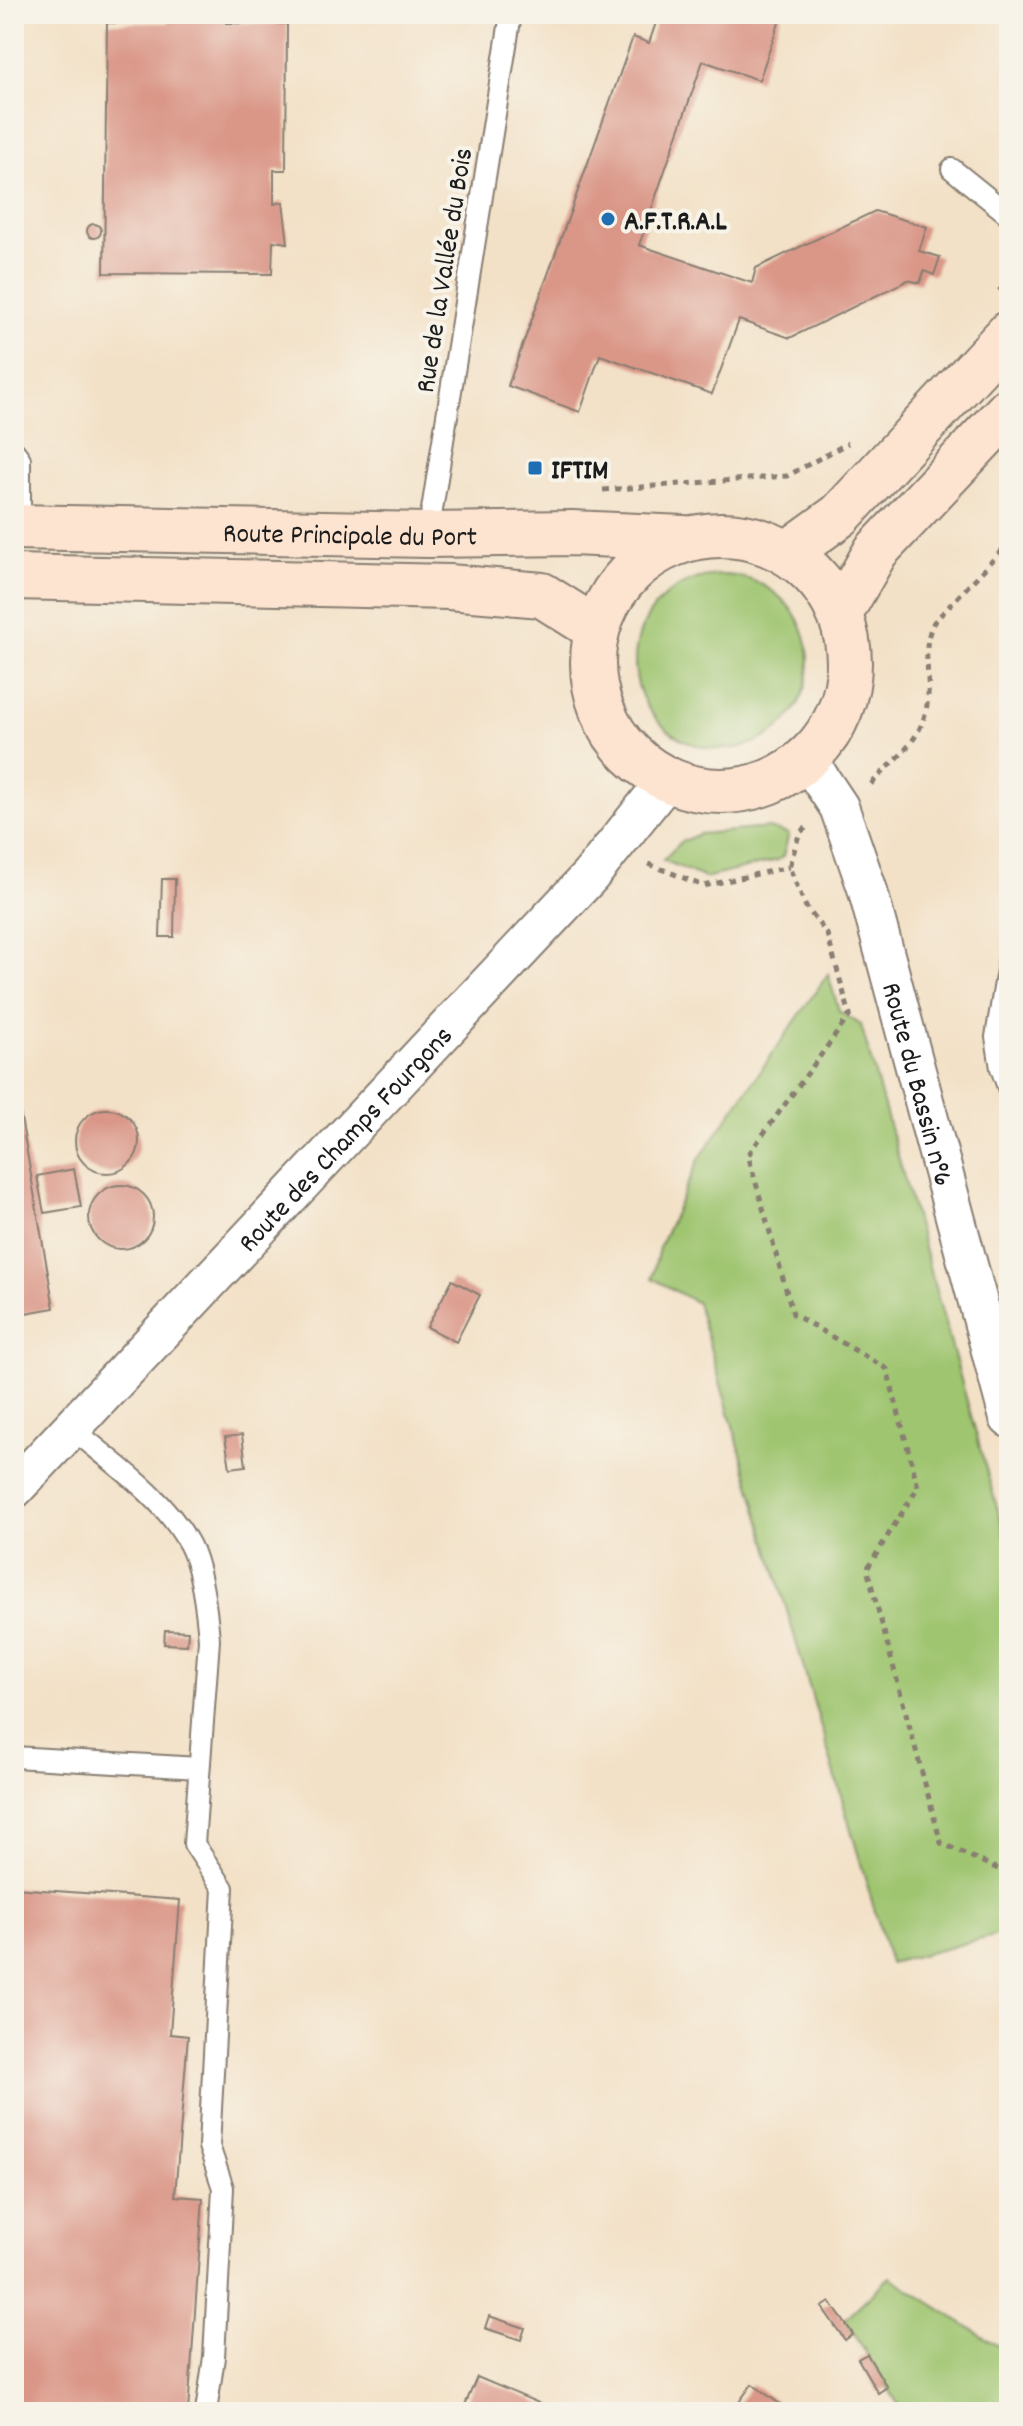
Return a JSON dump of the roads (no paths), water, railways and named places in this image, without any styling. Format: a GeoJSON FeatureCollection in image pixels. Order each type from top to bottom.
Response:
{"type":"FeatureCollection","features":[{"type":"Feature","properties":{"kind":"main road"},"geometry":{"type":"LineString","coordinates":[[789,552],[840,515],[1009,333]]}},
{"type":"Feature","properties":{"kind":"main road"},"geometry":{"type":"LineString","coordinates":[[841,612],[876,551],[1009,410]]}},
{"type":"Feature","properties":{"kind":"main road","name":"Route Principale du Port"},"geometry":{"type":"LineString","coordinates":[[17,527],[428,535],[572,533],[686,538]]}},
{"type":"Feature","properties":{"kind":"main road"},"geometry":{"type":"LineString","coordinates":[[739,534],[789,552],[820,578],[841,612],[851,651],[848,691],[833,728],[807,759],[776,780],[740,791],[703,790],[667,780],[630,755],[604,718],[592,674],[596,629],[615,589],[646,557],[686,538],[739,534]]}},
{"type":"Feature","properties":{"kind":"main road","name":"Route Principale du Port"},"geometry":{"type":"LineString","coordinates":[[14,577],[449,587],[542,595],[596,629]]}},
{"type":"Feature","properties":{"kind":"street","name":"Route du Bassin n°6"},"geometry":{"type":"LineString","coordinates":[[807,759],[839,807],[867,888],[1009,1418]]}},
{"type":"Feature","properties":{"kind":"street","name":"Route des Champs Fourgons"},"geometry":{"type":"LineString","coordinates":[[14,1489],[590,876],[667,780]]}},
{"type":"Feature","properties":{"kind":"lane","name":"Rue de la Vallée du Bois"},"geometry":{"type":"LineString","coordinates":[[428,535],[511,14]]}},
{"type":"Feature","properties":{"kind":"lane"},"geometry":{"type":"LineString","coordinates":[[952,169],[1009,215]]}},
{"type":"Feature","properties":{"kind":"lane"},"geometry":{"type":"LineString","coordinates":[[14,451],[20,459],[17,527]]}},
{"type":"Feature","properties":{"kind":"lane"},"geometry":{"type":"LineString","coordinates":[[1009,958],[996,1037],[1001,1068],[1009,1090]]}},
{"type":"Feature","properties":{"kind":"lane"},"geometry":{"type":"LineString","coordinates":[[72,1428],[164,1508],[190,1544],[207,1609],[209,1640],[194,1844],[223,1888],[209,2146],[223,2188],[214,2357],[206,2412]]}},
{"type":"Feature","properties":{"kind":"lane"},"geometry":{"type":"LineString","coordinates":[[14,1757],[199,1768]]}},
{"type":"Feature","properties":{"kind":"place","name":"A.F.T.R.A.L"},"geometry":{"type":"Point","coordinates":[608,219]}},
{"type":"Feature","properties":{"kind":"place","name":"IFTIM"},"geometry":{"type":"Point","coordinates":[535,468]}}]}
